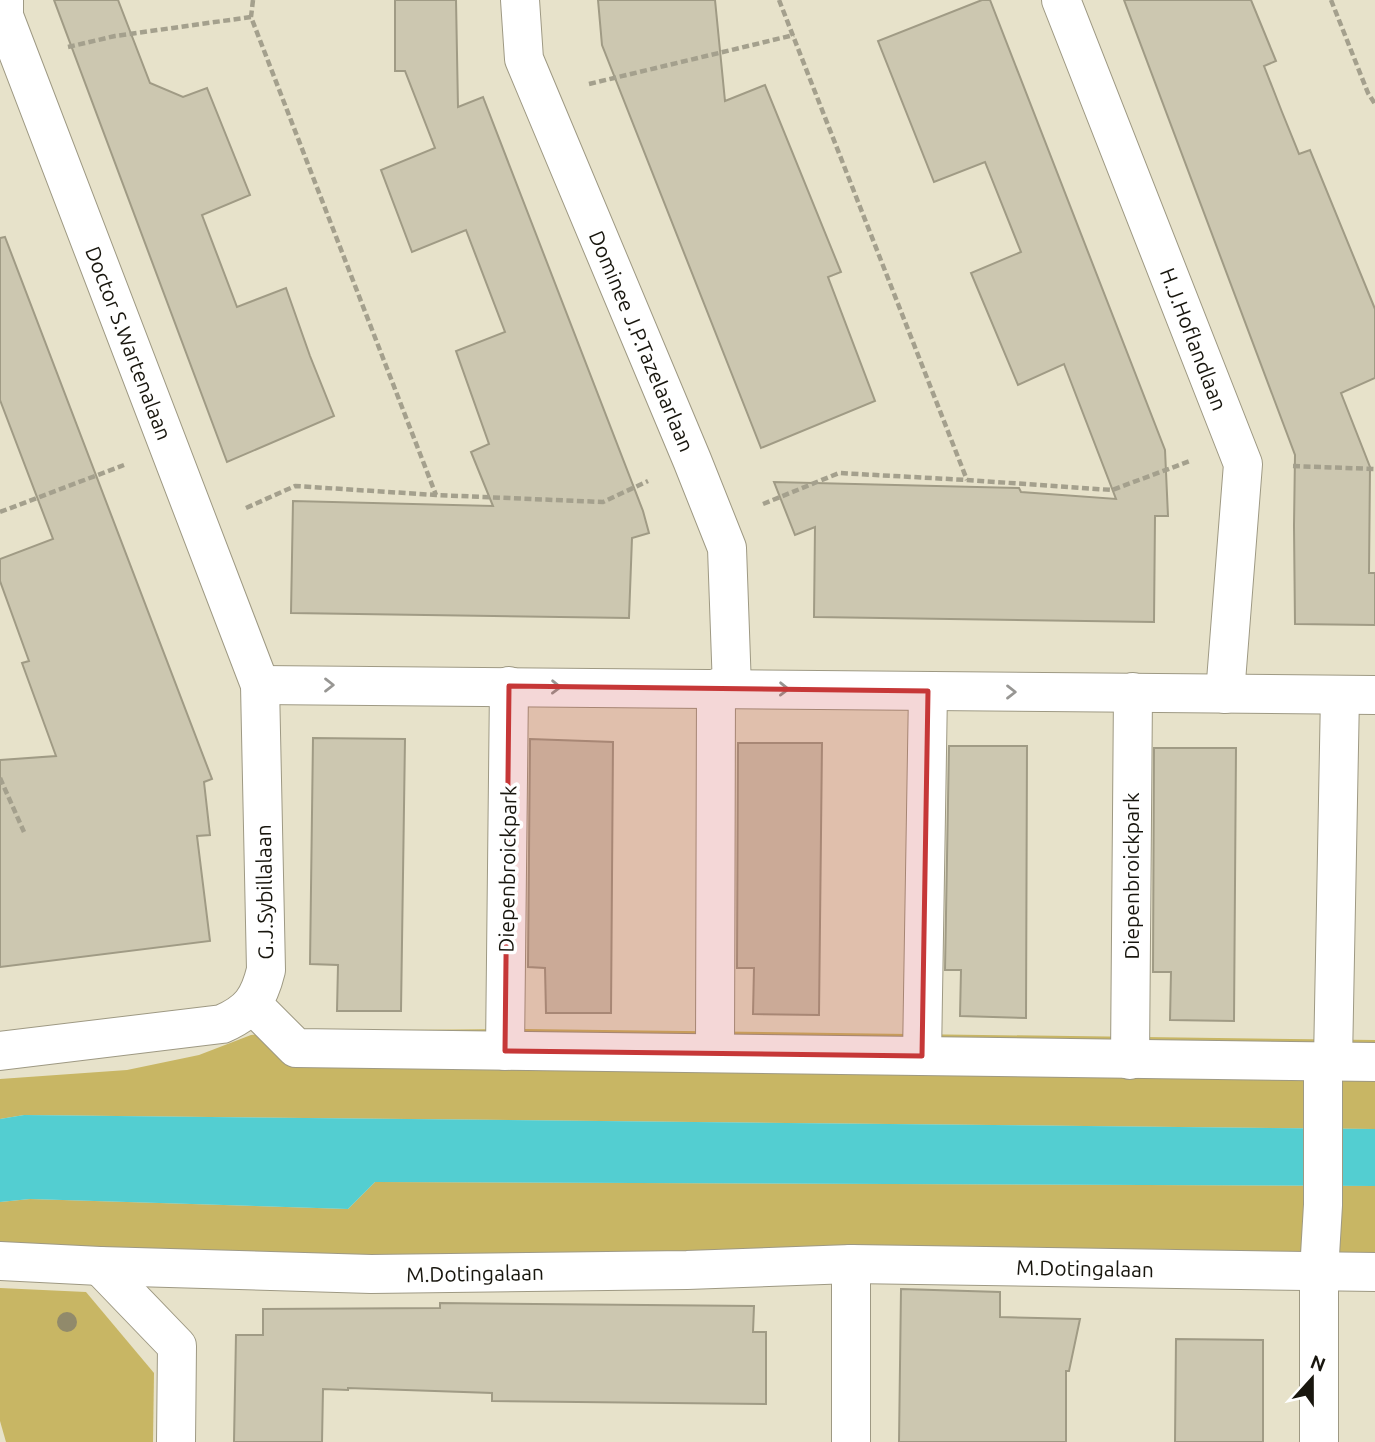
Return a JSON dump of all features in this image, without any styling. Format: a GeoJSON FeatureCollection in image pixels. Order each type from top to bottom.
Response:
{"type":"FeatureCollection","features":[{"type":"Feature","properties":{"kind":"street","name":"Dominee J.P.Tazelaarlaan"},"geometry":{"type":"LineString","coordinates":[[520,0],[524,59],[727,548],[724,688]]}},
{"type":"Feature","properties":{"kind":"street","name":"H.J.Hoflandlaan"},"geometry":{"type":"LineString","coordinates":[[1061,0],[1243,464],[1225,694]]}},
{"type":"Feature","properties":{"kind":"street","name":"Doctor S.Wartenalaan"},"geometry":{"type":"LineString","coordinates":[[3,11],[260,685]]}},
{"type":"Feature","properties":{"kind":"street"},"geometry":{"type":"LineString","coordinates":[[260,685],[1358,695],[1324,1116],[1319,1272],[1319,1442]]}},
{"type":"Feature","properties":{"kind":"street","name":"G.J.Sybillalaan"},"geometry":{"type":"LineString","coordinates":[[253,1004],[262,988],[266,970],[260,685]]}},
{"type":"Feature","properties":{"kind":"street","name":"Diepenbroickpark"},"geometry":{"type":"LineString","coordinates":[[505,1051],[509,686]]}},
{"type":"Feature","properties":{"kind":"street"},"geometry":{"type":"LineString","coordinates":[[715,1053],[724,688]]}},
{"type":"Feature","properties":{"kind":"street"},"geometry":{"type":"LineString","coordinates":[[922,1056],[928,691]]}},
{"type":"Feature","properties":{"kind":"street","name":"Diepenbroickpark"},"geometry":{"type":"LineString","coordinates":[[1130,1060],[1133,692]]}},
{"type":"Feature","properties":{"kind":"street"},"geometry":{"type":"LineString","coordinates":[[0,1051],[222,1024],[239,1016],[253,1004],[296,1048],[1375,1062]]}},
{"type":"Feature","properties":{"kind":"street","name":"M.Dotingalaan"},"geometry":{"type":"LineString","coordinates":[[0,1261],[371,1274],[687,1270],[850,1264],[1375,1272]]}},
{"type":"Feature","properties":{"kind":"street"},"geometry":{"type":"LineString","coordinates":[[850,1264],[850,1442]]}},
{"type":"Feature","properties":{"kind":"street"},"geometry":{"type":"LineString","coordinates":[[100,1266],[177,1346],[176,1442]]}},
{"type":"Feature","properties":{"kind":"path"},"geometry":{"type":"LineString","coordinates":[[253,0],[251,17],[436,495]]}},
{"type":"Feature","properties":{"kind":"path"},"geometry":{"type":"LineString","coordinates":[[779,0],[967,480]]}},
{"type":"Feature","properties":{"kind":"path"},"geometry":{"type":"LineString","coordinates":[[1331,0],[1368,93],[1375,104]]}},
{"type":"Feature","properties":{"kind":"path"},"geometry":{"type":"LineString","coordinates":[[20,58],[115,36],[251,17]]}},
{"type":"Feature","properties":{"kind":"path"},"geometry":{"type":"LineString","coordinates":[[540,96],[793,35]]}},
{"type":"Feature","properties":{"kind":"path"},"geometry":{"type":"LineString","coordinates":[[0,512],[170,448]]}},
{"type":"Feature","properties":{"kind":"path"},"geometry":{"type":"LineString","coordinates":[[201,529],[295,486],[603,502],[692,460]]}},
{"type":"Feature","properties":{"kind":"path"},"geometry":{"type":"LineString","coordinates":[[717,523],[839,473],[1112,490],[1192,460],[1375,469]]}},
{"type":"Feature","properties":{"kind":"path"},"geometry":{"type":"LineString","coordinates":[[0,778],[24,832]]}},
{"type":"Feature","properties":{"kind":"highlighted area"},"geometry":{"type":"Polygon","coordinates":[[[509,686],[928,691],[922,1056],[505,1051],[509,686]]]}},
{"type":"Feature","properties":{"kind":"shaded area"},"geometry":{"type":"Polygon","coordinates":[[[523,1029],[1375,1040],[1375,1129],[24,1115],[0,1119],[0,1079],[127,1070],[199,1055],[251,1035],[294,1031],[523,1029]]]}},
{"type":"Feature","properties":{"kind":"shaded area"},"geometry":{"type":"Polygon","coordinates":[[[375,1182],[1375,1186],[1375,1255],[445,1261],[0,1247],[0,1202],[30,1199],[348,1209],[375,1182]]]}},
{"type":"Feature","properties":{"kind":"shaded area"},"geometry":{"type":"Polygon","coordinates":[[[0,1288],[86,1292],[154,1373],[153,1442],[6,1442],[0,1421],[0,1288]]]}},
{"type":"Feature","properties":{"kind":"water"},"geometry":{"type":"Polygon","coordinates":[[[24,1115],[1375,1129],[1375,1186],[375,1182],[348,1209],[30,1199],[0,1202],[0,1119],[24,1115]]]}},
{"type":"Feature","properties":{"kind":"building"},"geometry":{"type":"Polygon","coordinates":[[[54,0],[118,0],[150,83],[183,97],[207,88],[250,195],[202,215],[237,307],[286,288],[334,416],[227,462],[54,0]]]}},
{"type":"Feature","properties":{"kind":"building"},"geometry":{"type":"Polygon","coordinates":[[[395,0],[456,0],[458,107],[483,97],[643,511],[649,533],[632,538],[629,618],[291,613],[293,501],[493,506],[471,452],[489,444],[456,351],[505,332],[466,230],[412,252],[381,170],[435,148],[405,71],[395,71],[395,0]]]}},
{"type":"Feature","properties":{"kind":"building"},"geometry":{"type":"Polygon","coordinates":[[[598,0],[715,0],[725,101],[765,85],[841,272],[828,277],[875,401],[761,448],[602,45],[598,0]]]}},
{"type":"Feature","properties":{"kind":"building"},"geometry":{"type":"Polygon","coordinates":[[[982,0],[990,0],[1165,450],[1168,516],[1155,516],[1154,622],[814,617],[815,527],[795,535],[774,482],[1019,488],[1021,492],[1116,499],[1064,364],[1018,385],[971,273],[1021,252],[985,162],[934,182],[878,41],[982,0]]]}},
{"type":"Feature","properties":{"kind":"building"},"geometry":{"type":"Polygon","coordinates":[[[1124,0],[1251,0],[1276,61],[1264,66],[1282,112],[1299,154],[1310,150],[1375,309],[1375,378],[1341,393],[1370,467],[1369,573],[1375,573],[1375,625],[1295,624],[1295,455],[1124,0]]]}},
{"type":"Feature","properties":{"kind":"building"},"geometry":{"type":"Polygon","coordinates":[[[5,237],[212,779],[204,782],[210,835],[197,836],[210,941],[0,967],[0,760],[56,756],[22,663],[29,661],[0,581],[0,559],[53,539],[0,400],[0,238],[5,237]]]}},
{"type":"Feature","properties":{"kind":"building"},"geometry":{"type":"Polygon","coordinates":[[[313,738],[405,739],[401,1011],[337,1011],[338,965],[310,964],[313,738]]]}},
{"type":"Feature","properties":{"kind":"building"},"geometry":{"type":"Polygon","coordinates":[[[530,739],[613,742],[611,1013],[546,1013],[545,968],[528,967],[530,739]]]}},
{"type":"Feature","properties":{"kind":"building"},"geometry":{"type":"Polygon","coordinates":[[[738,743],[822,743],[819,1015],[753,1014],[754,968],[737,968],[738,743]]]}},
{"type":"Feature","properties":{"kind":"building"},"geometry":{"type":"Polygon","coordinates":[[[949,746],[1027,746],[1026,1018],[960,1016],[961,970],[945,970],[949,746]]]}},
{"type":"Feature","properties":{"kind":"building"},"geometry":{"type":"Polygon","coordinates":[[[1154,748],[1236,748],[1234,1021],[1170,1020],[1171,972],[1153,972],[1154,748]]]}},
{"type":"Feature","properties":{"kind":"building"},"geometry":{"type":"Polygon","coordinates":[[[901,1289],[1000,1292],[1000,1317],[1080,1319],[1069,1371],[1066,1371],[1066,1442],[899,1442],[901,1289]]]}},
{"type":"Feature","properties":{"kind":"building"},"geometry":{"type":"Polygon","coordinates":[[[440,1303],[754,1306],[753,1332],[766,1332],[766,1404],[492,1401],[492,1393],[323,1389],[322,1442],[234,1442],[236,1335],[263,1335],[263,1309],[440,1308],[440,1303]]]}},
{"type":"Feature","properties":{"kind":"building"},"geometry":{"type":"Polygon","coordinates":[[[1176,1339],[1263,1340],[1263,1442],[1175,1442],[1176,1339]]]}}]}
